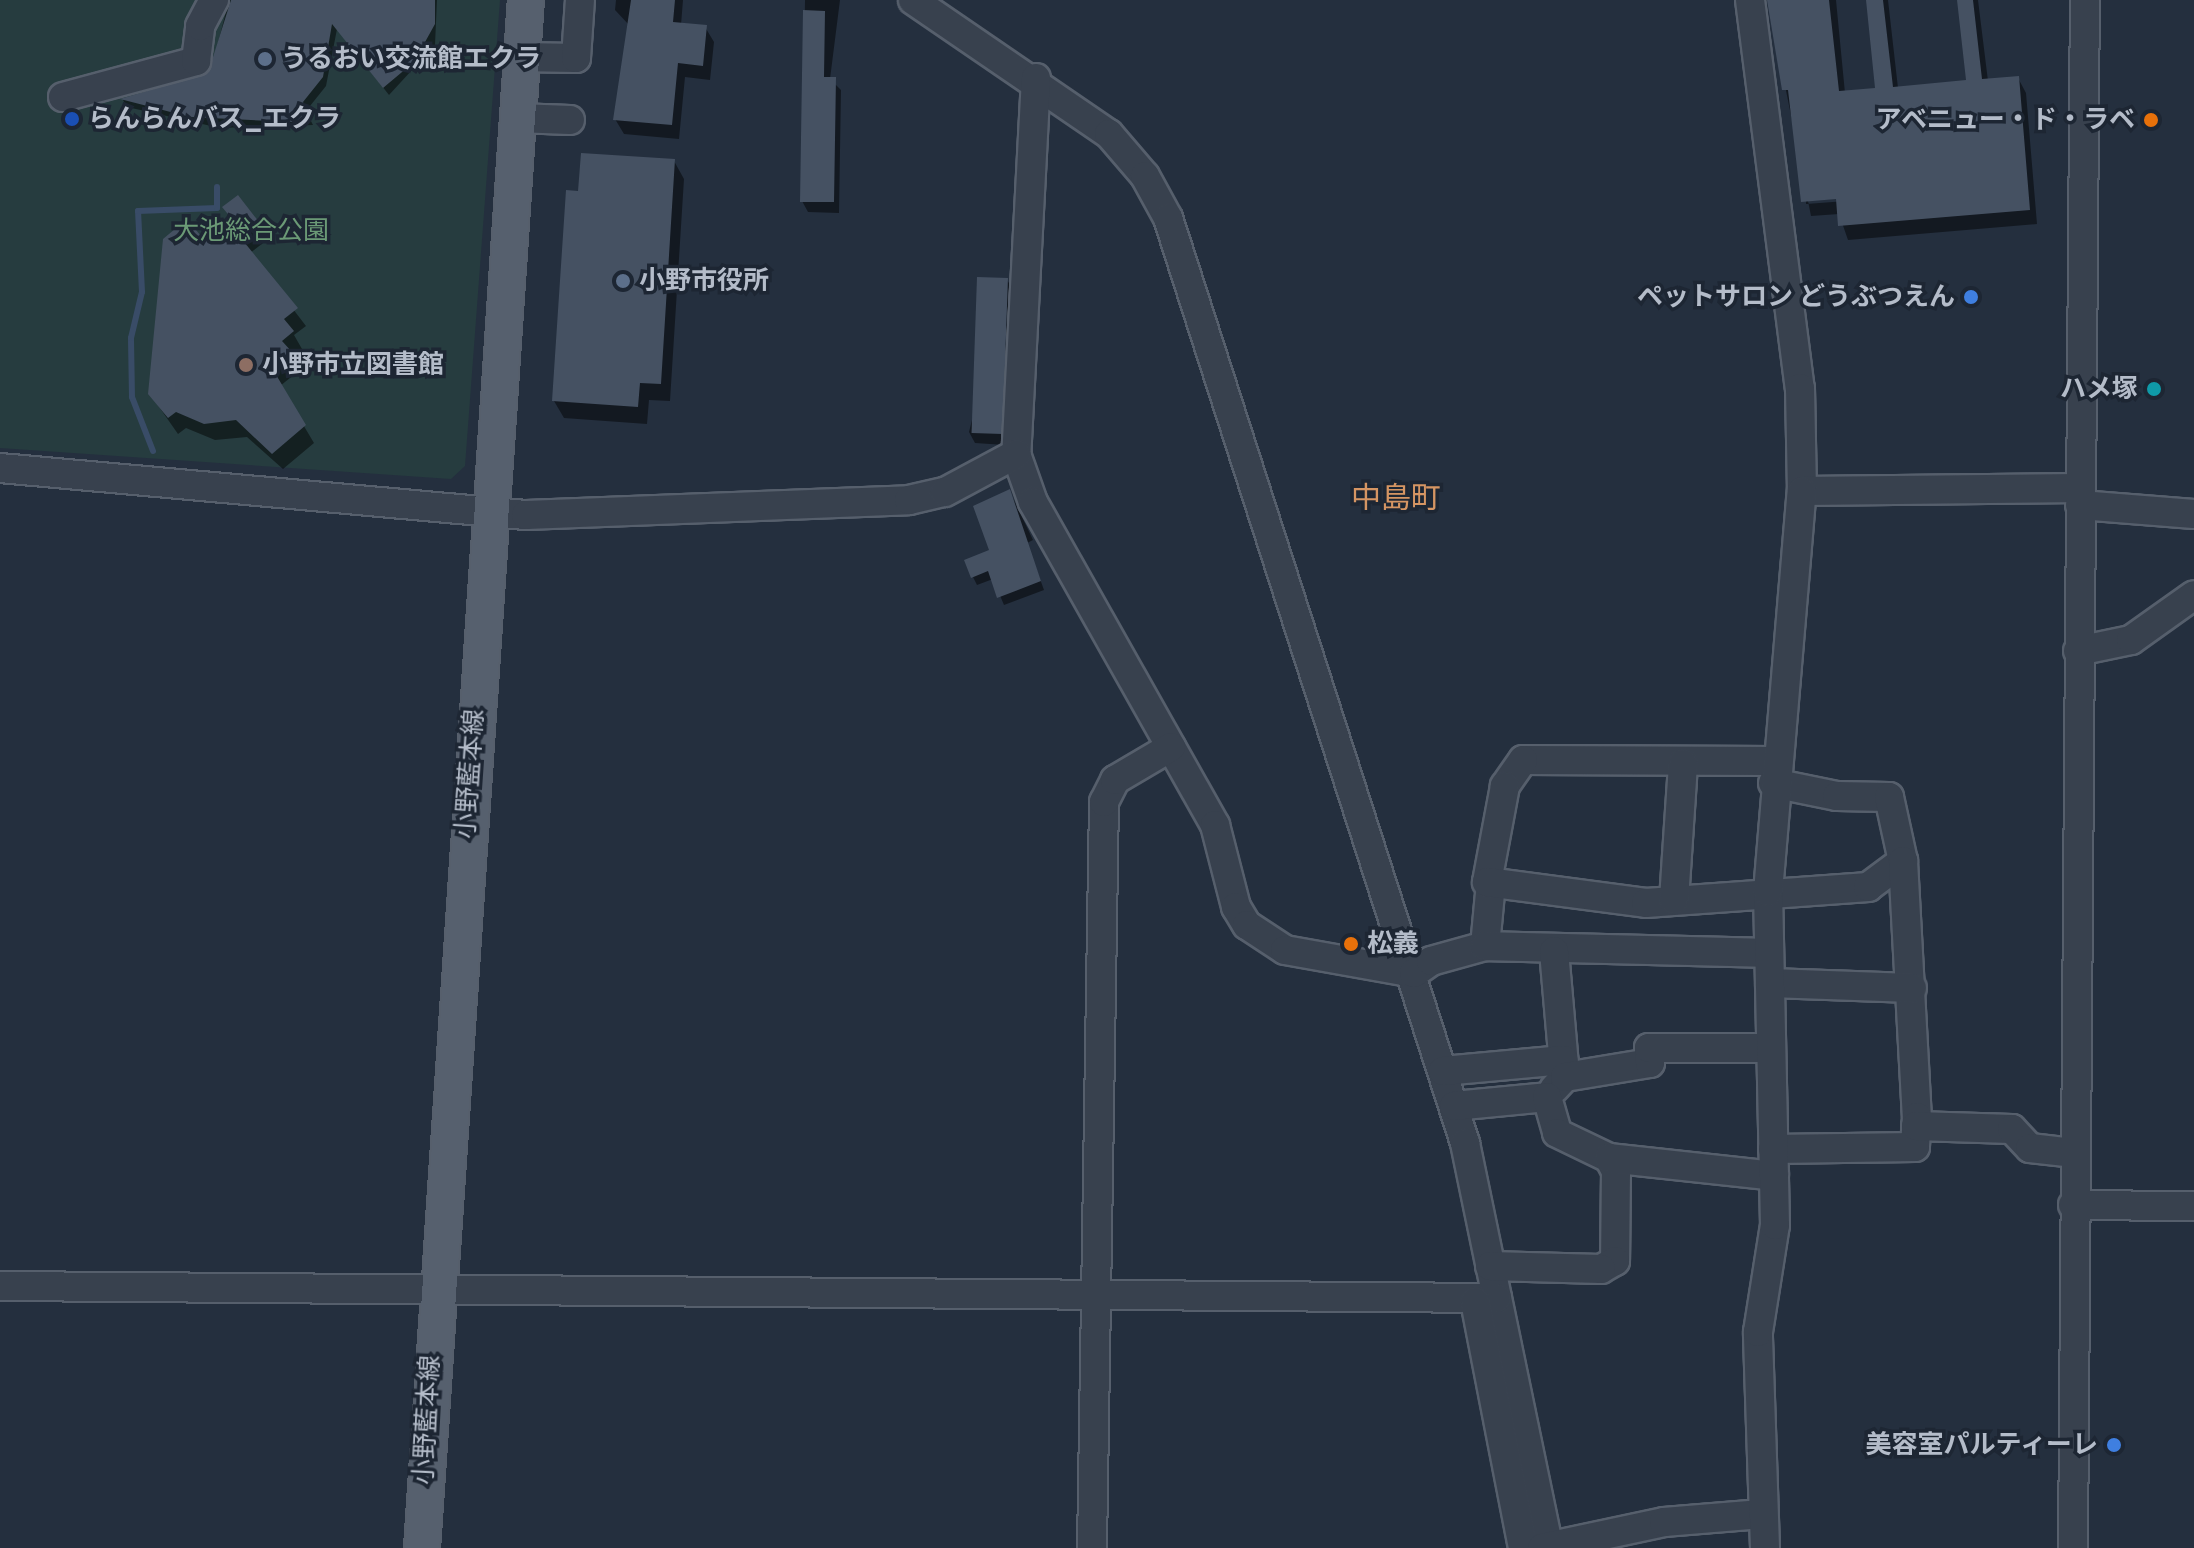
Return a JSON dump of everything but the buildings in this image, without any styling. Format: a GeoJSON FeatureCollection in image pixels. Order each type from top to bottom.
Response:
{"type":"FeatureCollection","features":[{"type":"Feature","properties":{"kind":"main road","name":"小野藍本線"},"geometry":{"type":"LineString","coordinates":[[422,1548],[433,1292],[526,0]]}},
{"type":"Feature","properties":{"kind":"street"},"geometry":{"type":"LineString","coordinates":[[63,97],[196,61],[200,26],[214,0]]}},
{"type":"Feature","properties":{"kind":"street"},"geometry":{"type":"LineString","coordinates":[[521,57],[576,58],[580,0]]}},
{"type":"Feature","properties":{"kind":"street"},"geometry":{"type":"LineString","coordinates":[[913,0],[1036,78],[1109,134],[1145,176],[1168,218],[1414,973],[1454,1106],[1490,1266],[1486,1299],[1541,1547],[1664,1522],[1762,1514]]}},
{"type":"Feature","properties":{"kind":"street"},"geometry":{"type":"LineString","coordinates":[[1750,0],[1800,388],[1802,491],[1774,772],[1768,892],[1773,1256],[1758,1332],[1765,1548]]}},
{"type":"Feature","properties":{"kind":"street"},"geometry":{"type":"LineString","coordinates":[[2073,1548],[2073,1153],[2085,0]]}},
{"type":"Feature","properties":{"kind":"street"},"geometry":{"type":"LineString","coordinates":[[1036,78],[1016,454],[1033,502],[1215,825],[1247,925],[1285,950],[1414,973],[1431,961],[1485,946],[1554,951],[1769,953]]}},
{"type":"Feature","properties":{"kind":"street"},"geometry":{"type":"LineString","coordinates":[[517,118],[570,120]]}},
{"type":"Feature","properties":{"kind":"street"},"geometry":{"type":"LineString","coordinates":[[0,468],[488,514],[909,500],[945,492],[1016,454]]}},
{"type":"Feature","properties":{"kind":"street"},"geometry":{"type":"LineString","coordinates":[[1802,491],[2080,497],[2194,514]]}},
{"type":"Feature","properties":{"kind":"street"},"geometry":{"type":"LineString","coordinates":[[2078,651],[2131,640],[2194,595]]}},
{"type":"Feature","properties":{"kind":"street"},"geometry":{"type":"LineString","coordinates":[[1092,1548],[1104,802],[1115,780],[1171,747]]}},
{"type":"Feature","properties":{"kind":"street"},"geometry":{"type":"LineString","coordinates":[[1485,946],[1491,883],[1488,865],[1505,786],[1523,760],[1683,763],[1774,772],[1889,797],[1903,861],[1912,988],[1916,1137]]}},
{"type":"Feature","properties":{"kind":"street"},"geometry":{"type":"LineString","coordinates":[[1674,900],[1683,763]]}},
{"type":"Feature","properties":{"kind":"street"},"geometry":{"type":"LineString","coordinates":[[1491,883],[1514,880],[1646,903],[1868,887],[1903,861]]}},
{"type":"Feature","properties":{"kind":"street"},"geometry":{"type":"LineString","coordinates":[[1554,951],[1559,1078],[1557,1133],[1609,1158],[1774,1162],[1916,1137],[2012,1129],[2030,1148],[2073,1153]]}},
{"type":"Feature","properties":{"kind":"street"},"geometry":{"type":"LineString","coordinates":[[1770,983],[1912,988]]}},
{"type":"Feature","properties":{"kind":"street"},"geometry":{"type":"LineString","coordinates":[[1454,1106],[1559,1078],[1650,1063],[1649,1048],[1771,1048]]}},
{"type":"Feature","properties":{"kind":"street"},"geometry":{"type":"LineString","coordinates":[[1443,1071],[1559,1078]]}},
{"type":"Feature","properties":{"kind":"street"},"geometry":{"type":"LineString","coordinates":[[1490,1266],[1601,1269],[1615,1261],[1616,1171],[1609,1158]]}},
{"type":"Feature","properties":{"kind":"street"},"geometry":{"type":"LineString","coordinates":[[2073,1205],[2194,1206]]}},
{"type":"Feature","properties":{"kind":"street"},"geometry":{"type":"LineString","coordinates":[[0,1286],[1094,1298],[1486,1299]]}},
{"type":"Feature","properties":{"kind":"green space","name":"大池総合公園"},"geometry":{"type":"Polygon","coordinates":[[[0,0],[500,0],[465,466],[451,479],[0,448],[0,0]]]}},
{"type":"Feature","properties":{"kind":"waterway"},"geometry":{"type":"LineString","coordinates":[[153,451],[132,397],[131,338],[142,292],[138,211],[217,208],[217,187]]}},
{"type":"Feature","properties":{"kind":"place","name":"うるおい交流館エクラ"},"geometry":{"type":"Point","coordinates":[265,59]}},
{"type":"Feature","properties":{"kind":"place","name":"らんらんバス_エクラ"},"geometry":{"type":"Point","coordinates":[72,119]}},
{"type":"Feature","properties":{"kind":"place","name":"アベニュー・ド・ラベ"},"geometry":{"type":"Point","coordinates":[2151,120]}},
{"type":"Feature","properties":{"kind":"place","name":"小野市役所"},"geometry":{"type":"Point","coordinates":[623,281]}},
{"type":"Feature","properties":{"kind":"place","name":"ペットサロン どうぶつえん"},"geometry":{"type":"Point","coordinates":[1971,297]}},
{"type":"Feature","properties":{"kind":"place","name":"小野市立図書館"},"geometry":{"type":"Point","coordinates":[246,365]}},
{"type":"Feature","properties":{"kind":"place","name":"ハメ塚"},"geometry":{"type":"Point","coordinates":[2154,389]}},
{"type":"Feature","properties":{"kind":"place","name":"松義"},"geometry":{"type":"Point","coordinates":[1351,944]}},
{"type":"Feature","properties":{"kind":"place","name":"美容室パルティーレ"},"geometry":{"type":"Point","coordinates":[2114,1445]}},
{"type":"Feature","properties":{"kind":"district","name":"中島町"},"geometry":{"type":"Point","coordinates":[1396,498]}}]}
